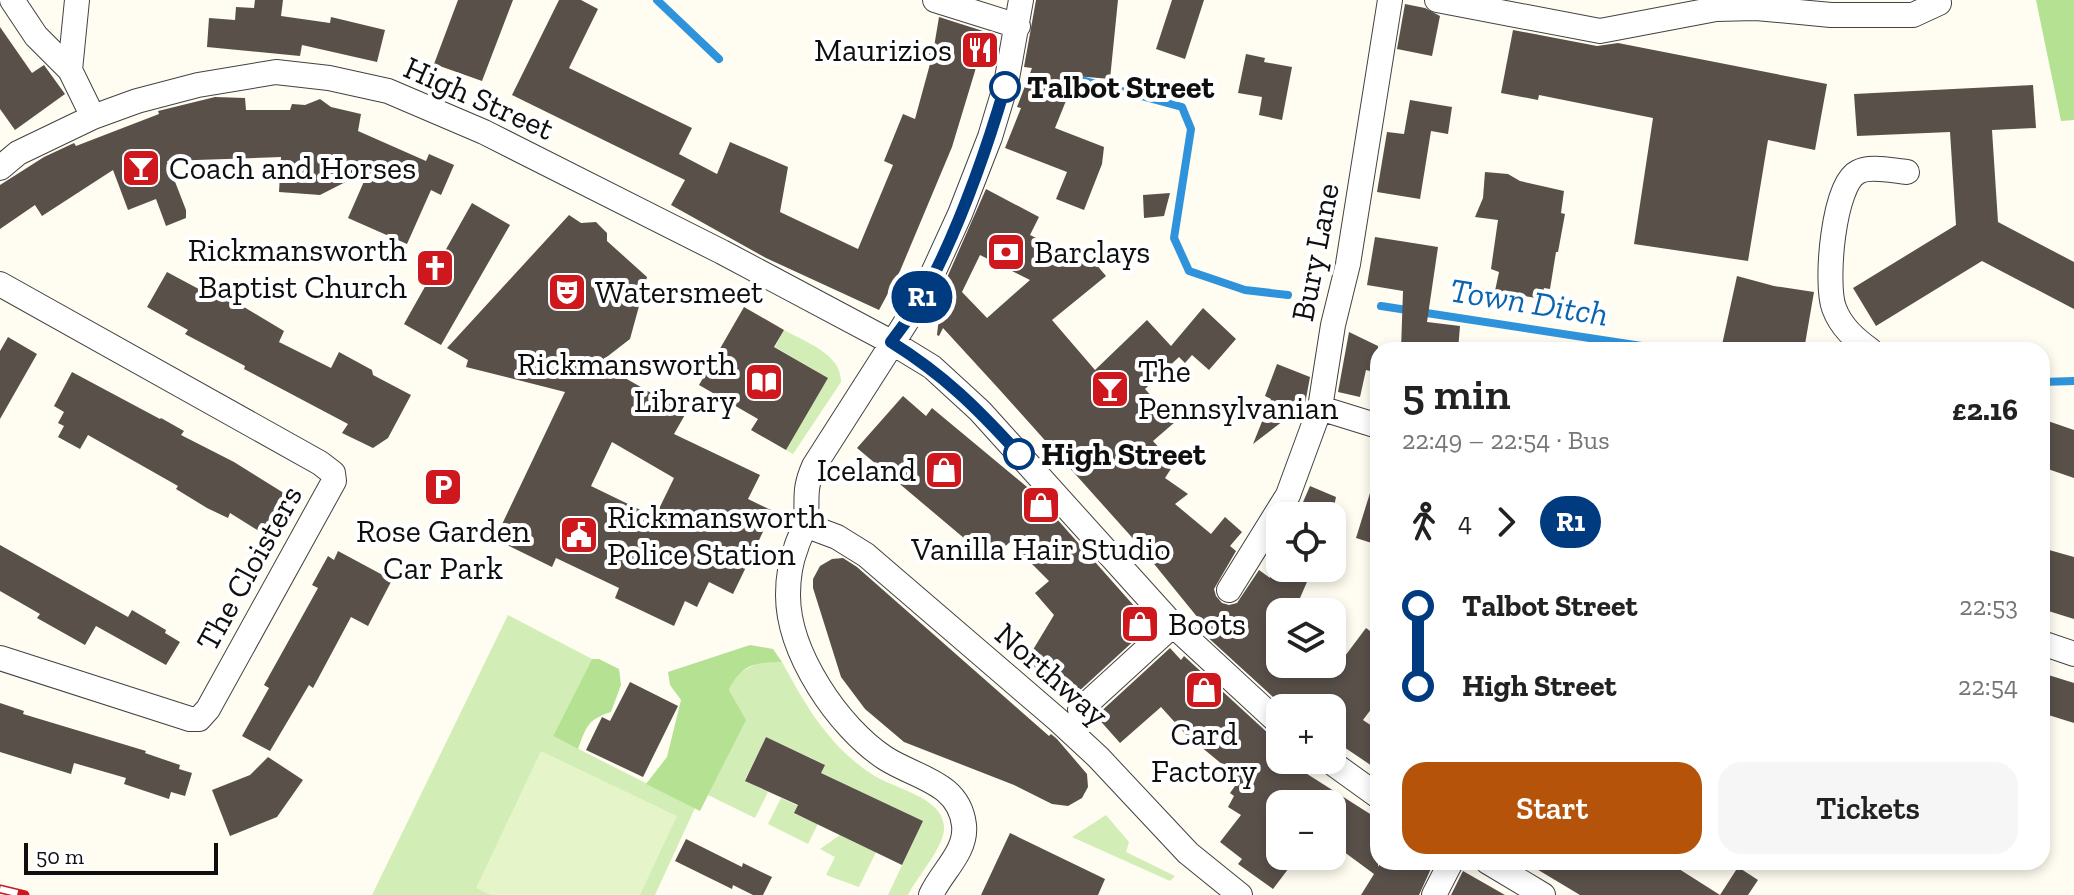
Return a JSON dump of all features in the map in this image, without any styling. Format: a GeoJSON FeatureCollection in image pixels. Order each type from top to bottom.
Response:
{"type":"FeatureCollection","features":[{"type":"Feature","properties":{"kind":"street"},"geometry":{"type":"LineString","coordinates":[[12,0],[36,36],[70,70],[93,117]]}},
{"type":"Feature","properties":{"kind":"street"},"geometry":{"type":"LineString","coordinates":[[70,70],[77,0]]}},
{"type":"Feature","properties":{"kind":"street"},"geometry":{"type":"LineString","coordinates":[[935,0],[1018,26]]}},
{"type":"Feature","properties":{"kind":"street"},"geometry":{"type":"LineString","coordinates":[[931,895],[962,841],[964,828],[960,809],[951,793],[884,757],[837,712],[811,674],[797,641],[788,600],[789,568],[805,525],[804,495],[814,466],[922,297],[960,214],[990,137],[1006,84],[1021,0]]}},
{"type":"Feature","properties":{"kind":"street","name":"Bury Lane"},"geometry":{"type":"LineString","coordinates":[[1229,590],[1288,495],[1320,408],[1333,325],[1348,264],[1390,0]]}},
{"type":"Feature","properties":{"kind":"street"},"geometry":{"type":"LineString","coordinates":[[1437,0],[1600,31],[1716,9],[1756,8],[1831,15],[1913,15],[1939,3]]}},
{"type":"Feature","properties":{"kind":"street","name":"High Street"},"geometry":{"type":"LineString","coordinates":[[0,168],[18,153],[93,117],[137,101],[198,85],[276,72],[329,78],[388,91],[484,132],[891,342],[932,367],[980,411],[1173,625],[1266,711]]}},
{"type":"Feature","properties":{"kind":"street"},"geometry":{"type":"LineString","coordinates":[[1860,342],[1837,316],[1832,304],[1830,266],[1840,204],[1849,180],[1856,172],[1907,172]]}},
{"type":"Feature","properties":{"kind":"street","name":"The Cloisters"},"geometry":{"type":"LineString","coordinates":[[0,284],[320,463],[333,473],[334,481],[208,709],[199,719],[190,719],[0,658]]}},
{"type":"Feature","properties":{"kind":"street"},"geometry":{"type":"LineString","coordinates":[[1320,408],[1370,424]]}},
{"type":"Feature","properties":{"kind":"street","name":"Northway"},"geometry":{"type":"LineString","coordinates":[[805,525],[837,537],[866,555],[1058,720],[1098,757],[1188,853],[1240,895]]}},
{"type":"Feature","properties":{"kind":"street"},"geometry":{"type":"LineString","coordinates":[[1080,710],[1173,625]]}},
{"type":"Feature","properties":{"kind":"street"},"geometry":{"type":"LineString","coordinates":[[2050,646],[2074,654]]}},
{"type":"Feature","properties":{"kind":"street"},"geometry":{"type":"LineString","coordinates":[[1346,773],[1370,790]]}},
{"type":"Feature","properties":{"kind":"street"},"geometry":{"type":"LineString","coordinates":[[1434,895],[1447,870]]}},
{"type":"Feature","properties":{"kind":"street"},"geometry":{"type":"LineString","coordinates":[[1501,870],[1543,895]]}},
{"type":"Feature","properties":{"kind":"green space"},"geometry":{"type":"Polygon","coordinates":[[[2036,0],[2074,0],[2074,120],[2061,121],[2036,0]]]}},
{"type":"Feature","properties":{"kind":"green space"},"geometry":{"type":"Polygon","coordinates":[[[784,330],[829,356],[840,372],[841,382],[793,454],[786,450],[828,378],[775,347],[784,330]]]}},
{"type":"Feature","properties":{"kind":"green space"},"geometry":{"type":"Polygon","coordinates":[[[508,615],[592,659],[553,736],[695,808],[655,895],[372,895],[508,615]]]}},
{"type":"Feature","properties":{"kind":"green space"},"geometry":{"type":"Polygon","coordinates":[[[750,645],[773,649],[782,662],[764,663],[744,670],[729,690],[746,720],[700,811],[646,784],[667,757],[681,700],[670,685],[668,672],[750,645]]]}},
{"type":"Feature","properties":{"kind":"green space"},"geometry":{"type":"Polygon","coordinates":[[[592,659],[599,659],[619,669],[621,685],[611,712],[589,725],[578,749],[553,736],[592,659]]]}},
{"type":"Feature","properties":{"kind":"green space"},"geometry":{"type":"Polygon","coordinates":[[[760,662],[782,662],[820,725],[857,764],[926,801],[941,816],[944,826],[941,842],[908,895],[888,895],[923,821],[821,773],[824,764],[766,737],[745,780],[768,792],[755,818],[708,795],[745,720],[729,690],[737,674],[760,662]]]}},
{"type":"Feature","properties":{"kind":"green space"},"geometry":{"type":"Polygon","coordinates":[[[541,751],[677,816],[640,895],[491,895],[476,888],[541,751]]]}},
{"type":"Feature","properties":{"kind":"green space"},"geometry":{"type":"Polygon","coordinates":[[[781,798],[798,806],[795,814],[818,824],[808,844],[768,824],[781,798]]]}},
{"type":"Feature","properties":{"kind":"green space"},"geometry":{"type":"Polygon","coordinates":[[[1106,815],[1129,842],[1126,852],[1175,876],[1170,881],[1072,837],[1106,815]]]}},
{"type":"Feature","properties":{"kind":"green space"},"geometry":{"type":"Polygon","coordinates":[[[840,835],[876,852],[859,887],[826,875],[835,857],[820,849],[840,835]]]}},
{"type":"Feature","properties":{"kind":"building"},"geometry":{"type":"Polygon","coordinates":[[[255,0],[283,0],[281,16],[330,23],[331,17],[385,30],[377,62],[302,45],[300,56],[207,47],[209,18],[235,20],[236,7],[254,8],[255,0]]]}},
{"type":"Feature","properties":{"kind":"building"},"geometry":{"type":"Polygon","coordinates":[[[458,0],[513,0],[482,81],[434,64],[458,0]]]}},
{"type":"Feature","properties":{"kind":"building"},"geometry":{"type":"Polygon","coordinates":[[[559,0],[581,0],[598,9],[569,68],[692,128],[679,154],[717,174],[730,142],[788,167],[780,212],[858,249],[893,165],[884,161],[903,114],[915,119],[933,53],[939,17],[983,31],[975,71],[952,147],[900,271],[879,310],[766,258],[671,205],[685,180],[512,95],[559,0]]]}},
{"type":"Feature","properties":{"kind":"building"},"geometry":{"type":"Polygon","coordinates":[[[1036,0],[1118,0],[1110,79],[1076,76],[1055,128],[1104,147],[1102,164],[1084,210],[1056,199],[1067,172],[1005,148],[1032,68],[1024,67],[1036,0]]]}},
{"type":"Feature","properties":{"kind":"building"},"geometry":{"type":"Polygon","coordinates":[[[1172,0],[1204,0],[1185,59],[1156,49],[1172,0]]]}},
{"type":"Feature","properties":{"kind":"building"},"geometry":{"type":"Polygon","coordinates":[[[1405,4],[1425,8],[1440,16],[1432,56],[1397,49],[1405,4]]]}},
{"type":"Feature","properties":{"kind":"building"},"geometry":{"type":"Polygon","coordinates":[[[0,27],[32,73],[44,65],[65,94],[15,130],[0,109],[0,27]]]}},
{"type":"Feature","properties":{"kind":"building"},"geometry":{"type":"Polygon","coordinates":[[[1513,30],[1597,46],[1618,43],[1827,84],[1815,150],[1768,140],[1748,261],[1634,244],[1653,118],[1539,95],[1538,100],[1501,93],[1513,30]]]}},
{"type":"Feature","properties":{"kind":"building"},"geometry":{"type":"Polygon","coordinates":[[[1246,54],[1265,58],[1264,62],[1292,67],[1282,120],[1259,115],[1262,97],[1238,93],[1246,54]]]}},
{"type":"Feature","properties":{"kind":"building"},"geometry":{"type":"Polygon","coordinates":[[[2033,85],[2036,128],[1992,130],[1998,222],[2074,262],[2074,309],[1982,261],[1876,326],[1853,288],[1956,225],[1950,132],[1857,136],[1854,94],[2033,85]]]}},
{"type":"Feature","properties":{"kind":"building"},"geometry":{"type":"Polygon","coordinates":[[[215,97],[245,98],[246,110],[290,110],[292,104],[305,105],[320,99],[331,107],[361,114],[358,131],[426,161],[429,154],[454,165],[441,195],[431,190],[407,244],[348,218],[369,170],[320,195],[279,192],[281,157],[167,161],[186,210],[186,218],[166,226],[156,199],[128,210],[113,170],[42,216],[35,205],[0,229],[0,185],[44,157],[74,143],[76,146],[159,114],[158,111],[215,97]]]}},
{"type":"Feature","properties":{"kind":"building"},"geometry":{"type":"Polygon","coordinates":[[[1410,100],[1452,107],[1448,134],[1431,131],[1420,199],[1377,192],[1387,132],[1404,134],[1410,100]]]}},
{"type":"Feature","properties":{"kind":"building"},"geometry":{"type":"Polygon","coordinates":[[[1485,172],[1508,174],[1520,181],[1564,191],[1561,213],[1565,214],[1558,252],[1550,289],[1544,288],[1542,299],[1495,291],[1499,272],[1491,269],[1498,220],[1475,217],[1483,198],[1485,172]]]}},
{"type":"Feature","properties":{"kind":"building"},"geometry":{"type":"Polygon","coordinates":[[[986,189],[1039,217],[1030,235],[1073,256],[1083,249],[1106,276],[1052,320],[1095,370],[1147,320],[1171,346],[1203,308],[1236,339],[1209,370],[1192,355],[1185,363],[1179,357],[1145,389],[1175,422],[1153,441],[1174,464],[1165,478],[1188,494],[1175,504],[1211,534],[1225,517],[1242,532],[1230,546],[1236,551],[1214,589],[1222,603],[1237,603],[1259,570],[1266,575],[1266,582],[1307,582],[1300,598],[1266,598],[1266,678],[1346,678],[1346,655],[1366,628],[1370,631],[1370,711],[1363,720],[1370,725],[1370,765],[1346,748],[1346,694],[1270,694],[1203,633],[1207,629],[1137,543],[943,328],[939,336],[942,289],[986,189]],[[980,255],[962,292],[987,318],[1030,280],[980,255]]]}},
{"type":"Feature","properties":{"kind":"building"},"geometry":{"type":"Polygon","coordinates":[[[1170,193],[1164,216],[1144,218],[1143,195],[1170,193]]]}},
{"type":"Feature","properties":{"kind":"building","name":"Rickmansworth Baptist Church"},"geometry":{"type":"Polygon","coordinates":[[[472,203],[510,225],[441,345],[404,324],[472,203]]]}},
{"type":"Feature","properties":{"kind":"building"},"geometry":{"type":"Polygon","coordinates":[[[569,215],[581,223],[596,222],[607,233],[607,241],[647,277],[630,339],[599,363],[686,413],[674,434],[760,475],[748,499],[773,511],[733,594],[709,582],[697,607],[685,601],[674,626],[615,598],[619,588],[556,558],[552,567],[495,539],[565,392],[466,367],[468,360],[447,348],[569,215]],[[612,442],[591,486],[655,517],[674,478],[612,442]]]}},
{"type":"Feature","properties":{"kind":"building"},"geometry":{"type":"Polygon","coordinates":[[[1375,237],[1438,247],[1427,322],[1460,326],[1459,342],[1401,342],[1403,291],[1367,285],[1375,237]]]}},
{"type":"Feature","properties":{"kind":"building"},"geometry":{"type":"Polygon","coordinates":[[[167,272],[208,294],[209,291],[239,304],[284,331],[279,342],[331,368],[339,352],[411,395],[388,438],[373,448],[342,433],[348,424],[244,369],[245,366],[185,334],[188,330],[147,307],[167,272]]]}},
{"type":"Feature","properties":{"kind":"building"},"geometry":{"type":"Polygon","coordinates":[[[1737,276],[1814,292],[1805,342],[1723,342],[1737,276]]]}},
{"type":"Feature","properties":{"kind":"building","name":"Rickmansworth Library"},"geometry":{"type":"Polygon","coordinates":[[[744,307],[784,330],[774,347],[828,378],[786,450],[751,430],[758,419],[699,385],[744,307]]]}},
{"type":"Feature","properties":{"kind":"building"},"geometry":{"type":"Polygon","coordinates":[[[1349,332],[1370,342],[1370,371],[1366,370],[1360,397],[1338,392],[1349,332]]]}},
{"type":"Feature","properties":{"kind":"building"},"geometry":{"type":"Polygon","coordinates":[[[8,337],[37,354],[0,419],[0,351],[8,337]]]}},
{"type":"Feature","properties":{"kind":"building"},"geometry":{"type":"Polygon","coordinates":[[[1277,364],[1310,377],[1305,404],[1253,444],[1271,399],[1265,396],[1277,364]]]}},
{"type":"Feature","properties":{"kind":"building"},"geometry":{"type":"Polygon","coordinates":[[[72,372],[184,431],[181,435],[234,462],[287,495],[267,529],[261,526],[259,531],[230,513],[228,518],[207,508],[176,489],[178,486],[88,435],[80,449],[58,437],[64,426],[58,423],[64,412],[54,406],[72,372]]]}},
{"type":"Feature","properties":{"kind":"building"},"geometry":{"type":"Polygon","coordinates":[[[903,396],[926,416],[932,408],[1033,492],[1151,625],[1077,693],[1025,663],[1054,615],[1035,593],[1049,581],[1010,542],[990,560],[857,448],[903,396]]]}},
{"type":"Feature","properties":{"kind":"building"},"geometry":{"type":"Polygon","coordinates":[[[2050,422],[2074,430],[2074,478],[2050,470],[2050,422]]]}},
{"type":"Feature","properties":{"kind":"building"},"geometry":{"type":"Polygon","coordinates":[[[1310,486],[1336,497],[1335,502],[1303,502],[1310,486]]]}},
{"type":"Feature","properties":{"kind":"building"},"geometry":{"type":"Polygon","coordinates":[[[1370,493],[1370,542],[1356,538],[1370,493]]]}},
{"type":"Feature","properties":{"kind":"building"},"geometry":{"type":"Polygon","coordinates":[[[0,545],[128,617],[132,610],[166,630],[165,633],[180,642],[166,665],[96,626],[85,645],[37,618],[40,614],[0,591],[0,545]]]}},
{"type":"Feature","properties":{"kind":"building"},"geometry":{"type":"Polygon","coordinates":[[[2050,550],[2074,557],[2074,619],[2050,612],[2050,550]]]}},
{"type":"Feature","properties":{"kind":"building"},"geometry":{"type":"Polygon","coordinates":[[[338,551],[392,580],[368,626],[351,617],[313,688],[309,685],[270,751],[242,736],[269,688],[264,685],[318,588],[312,585],[328,556],[334,560],[338,551]]]}},
{"type":"Feature","properties":{"kind":"building"},"geometry":{"type":"Polygon","coordinates":[[[843,558],[1049,736],[1051,734],[1057,739],[1087,774],[1088,787],[1082,798],[1068,806],[1052,804],[1014,785],[904,742],[865,709],[841,677],[813,588],[813,579],[820,566],[832,559],[843,558]]]}},
{"type":"Feature","properties":{"kind":"building"},"geometry":{"type":"Polygon","coordinates":[[[1170,648],[1181,660],[1184,656],[1266,731],[1266,774],[1307,774],[1332,790],[1266,790],[1266,870],[1287,870],[1273,889],[1238,864],[1242,859],[1220,842],[1241,815],[1228,807],[1234,796],[1230,793],[1240,779],[1200,746],[1198,748],[1161,707],[1120,743],[1096,716],[1170,648]]]}},
{"type":"Feature","properties":{"kind":"building"},"geometry":{"type":"Polygon","coordinates":[[[2050,676],[2074,683],[2074,723],[2050,716],[2050,676]]]}},
{"type":"Feature","properties":{"kind":"building"},"geometry":{"type":"Polygon","coordinates":[[[630,682],[678,706],[643,777],[586,750],[602,717],[610,721],[630,682]]]}},
{"type":"Feature","properties":{"kind":"building"},"geometry":{"type":"Polygon","coordinates":[[[0,703],[24,711],[23,714],[146,751],[180,765],[179,769],[192,773],[185,796],[171,792],[169,799],[124,784],[126,778],[74,763],[71,774],[0,752],[0,703]]]}},
{"type":"Feature","properties":{"kind":"building"},"geometry":{"type":"Polygon","coordinates":[[[766,737],[825,765],[821,773],[923,821],[902,865],[794,813],[798,805],[745,781],[766,737]]]}},
{"type":"Feature","properties":{"kind":"building"},"geometry":{"type":"Polygon","coordinates":[[[268,757],[303,780],[277,817],[230,836],[212,790],[250,775],[268,757]]]}},
{"type":"Feature","properties":{"kind":"building"},"geometry":{"type":"Polygon","coordinates":[[[1346,799],[1370,814],[1370,870],[1430,870],[1419,895],[1361,895],[1374,874],[1346,853],[1346,799]]]}},
{"type":"Feature","properties":{"kind":"building"},"geometry":{"type":"Polygon","coordinates":[[[1010,833],[1105,879],[1098,895],[981,895],[1010,833]]]}},
{"type":"Feature","properties":{"kind":"building"},"geometry":{"type":"Polygon","coordinates":[[[686,839],[742,867],[743,863],[772,877],[763,895],[753,895],[733,885],[732,889],[675,861],[686,839]]]}},
{"type":"Feature","properties":{"kind":"building"},"geometry":{"type":"Polygon","coordinates":[[[1538,870],[1681,870],[1720,895],[1580,895],[1538,870]]]}},
{"type":"Feature","properties":{"kind":"building"},"geometry":{"type":"Polygon","coordinates":[[[1736,870],[1743,870],[1758,880],[1748,895],[1720,895],[1736,870]]]}},
{"type":"Feature","properties":{"kind":"building"},"geometry":{"type":"Polygon","coordinates":[[[1463,871],[1505,895],[1451,895],[1463,871]]]}},
{"type":"Feature","properties":{"kind":"waterway","name":"Town Ditch"},"geometry":{"type":"LineString","coordinates":[[657,0],[719,59]]}},
{"type":"Feature","properties":{"kind":"waterway","name":"Town Ditch"},"geometry":{"type":"LineString","coordinates":[[906,57],[942,57]]}},
{"type":"Feature","properties":{"kind":"waterway","name":"Town Ditch"},"geometry":{"type":"LineString","coordinates":[[1067,76],[1182,107],[1191,129],[1174,238],[1189,271],[1245,290],[1288,295]]}},
{"type":"Feature","properties":{"kind":"waterway","name":"Town Ditch"},"geometry":{"type":"LineString","coordinates":[[1381,306],[1616,342]]}},
{"type":"Feature","properties":{"kind":"waterway","name":"Town Ditch"},"geometry":{"type":"LineString","coordinates":[[2050,382],[2074,381]]}},
{"type":"Feature","properties":{"kind":"railway"},"geometry":{"type":"LineString","coordinates":[[0,889],[25,895]]}},
{"type":"Feature","properties":{"kind":"bus line","name":"R1"},"geometry":{"type":"LineString","coordinates":[[1005,87],[990,137],[960,214],[922,297],[891,342],[932,367],[980,411],[1019,454]]}},
{"type":"Feature","properties":{"kind":"place","name":"Maurizios"},"geometry":{"type":"Point","coordinates":[980,50]}},
{"type":"Feature","properties":{"kind":"place","name":"Talbot Street"},"geometry":{"type":"Point","coordinates":[1005,87]}},
{"type":"Feature","properties":{"kind":"place","name":"Coach and Horses"},"geometry":{"type":"Point","coordinates":[141,168]}},
{"type":"Feature","properties":{"kind":"place","name":"Barclays"},"geometry":{"type":"Point","coordinates":[1006,252]}},
{"type":"Feature","properties":{"kind":"place","name":"Rickmansworth Baptist Church"},"geometry":{"type":"Point","coordinates":[435,268]}},
{"type":"Feature","properties":{"kind":"place","name":"Watersmeet"},"geometry":{"type":"Point","coordinates":[567,292]}},
{"type":"Feature","properties":{"kind":"place","name":"Rickmansworth Library"},"geometry":{"type":"Point","coordinates":[764,382]}},
{"type":"Feature","properties":{"kind":"place","name":"The Pennsylvanian"},"geometry":{"type":"Point","coordinates":[1110,389]}},
{"type":"Feature","properties":{"kind":"place","name":"High Street"},"geometry":{"type":"Point","coordinates":[1019,454]}},
{"type":"Feature","properties":{"kind":"place","name":"Iceland"},"geometry":{"type":"Point","coordinates":[944,470]}},
{"type":"Feature","properties":{"kind":"place","name":"Rose Garden Car Park"},"geometry":{"type":"Point","coordinates":[443,487]}},
{"type":"Feature","properties":{"kind":"place","name":"Vanilla Hair Studio"},"geometry":{"type":"Point","coordinates":[1041,505]}},
{"type":"Feature","properties":{"kind":"place","name":"Rickmansworth Police Station"},"geometry":{"type":"Point","coordinates":[579,535]}},
{"type":"Feature","properties":{"kind":"place","name":"Boots"},"geometry":{"type":"Point","coordinates":[1140,624]}},
{"type":"Feature","properties":{"kind":"place","name":"Card Factory"},"geometry":{"type":"Point","coordinates":[1204,690]}}]}
